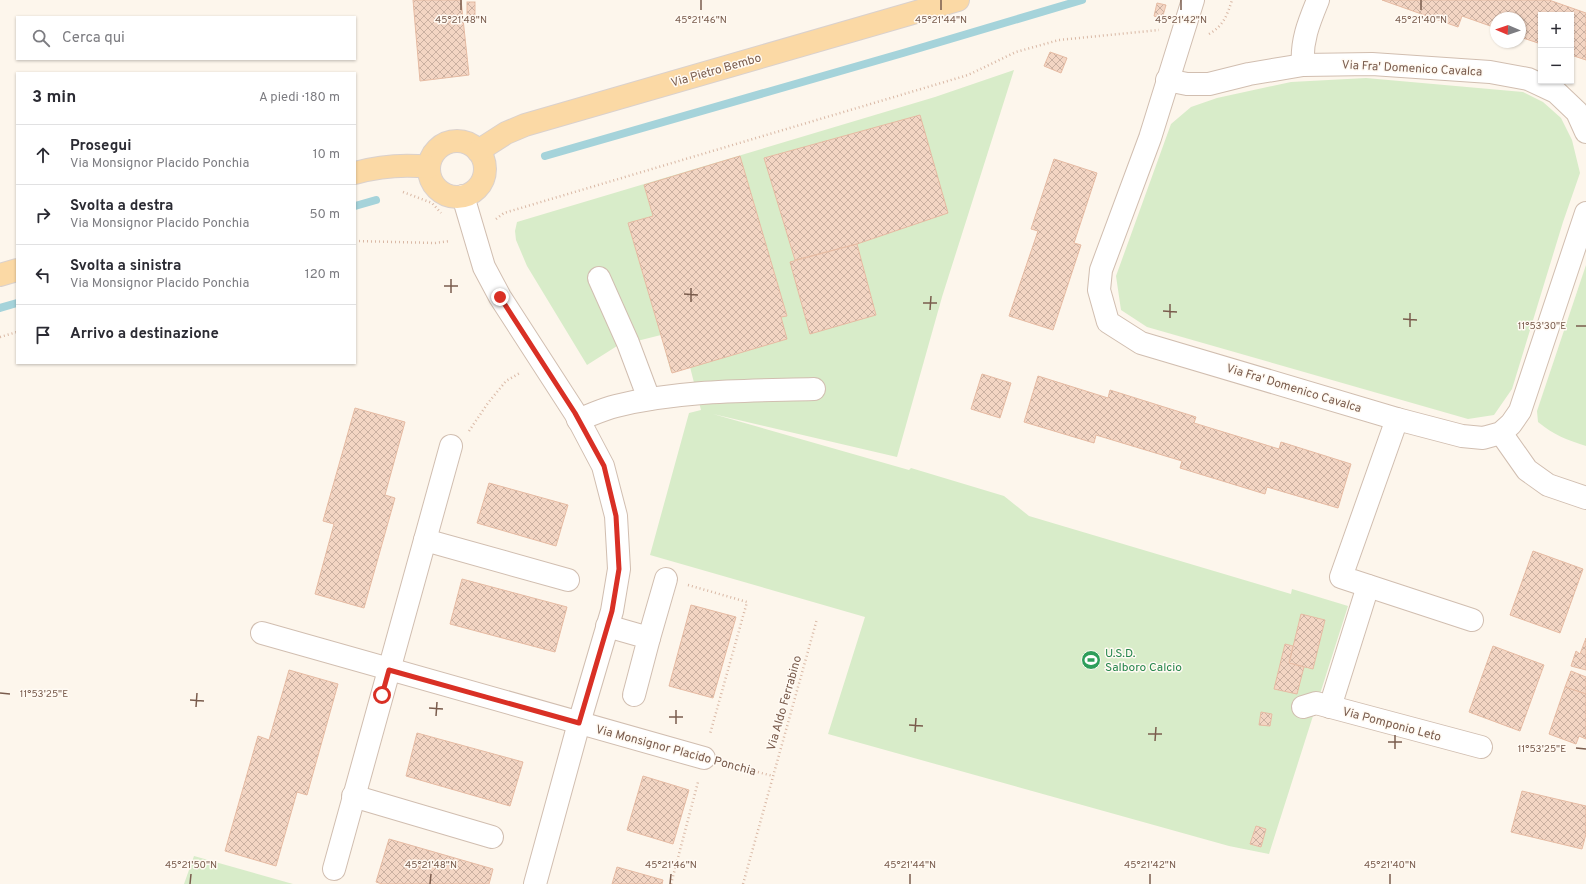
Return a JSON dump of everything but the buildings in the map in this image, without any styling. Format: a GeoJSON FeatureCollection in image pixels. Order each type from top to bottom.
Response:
{"type":"FeatureCollection","features":[{"type":"Feature","properties":{"kind":"main road","name":"Via Pietro Bembo"},"geometry":{"type":"LineString","coordinates":[[478,151],[506,133],[525,125],[958,0]]}},
{"type":"Feature","properties":{"kind":"main road"},"geometry":{"type":"LineString","coordinates":[[452,141],[462,141],[471,144],[478,151],[483,159],[485,168],[483,178],[479,186],[472,192],[463,196],[454,197],[446,195],[433,184],[429,167],[431,158],[436,150],[444,144],[452,141]]}},
{"type":"Feature","properties":{"kind":"main road"},"geometry":{"type":"LineString","coordinates":[[356,173],[394,165],[429,167]]}},
{"type":"Feature","properties":{"kind":"main road"},"geometry":{"type":"LineString","coordinates":[[0,275],[16,270]]}},
{"type":"Feature","properties":{"kind":"street","name":"Via Fra' Domenico Cavalca"},"geometry":{"type":"LineString","coordinates":[[1193,0],[1150,138],[1102,270],[1099,290],[1108,322],[1141,343],[1397,419],[1462,436],[1484,438],[1500,433],[1511,424],[1520,412],[1586,213]]}},
{"type":"Feature","properties":{"kind":"street"},"geometry":{"type":"LineString","coordinates":[[1303,65],[1302,51],[1305,35],[1318,0]]}},
{"type":"Feature","properties":{"kind":"street","name":"Via Fra' Domenico Cavalca"},"geometry":{"type":"LineString","coordinates":[[1167,80],[1187,84],[1209,84],[1249,74],[1303,65],[1372,64],[1490,72],[1528,79],[1556,92],[1577,112],[1586,132]]}},
{"type":"Feature","properties":{"kind":"street","name":"Via Monsignor Placido Ponchia"},"geometry":{"type":"LineString","coordinates":[[463,196],[484,267],[500,297],[578,420],[604,466],[616,516],[619,569],[612,611],[579,723],[535,884]]}},
{"type":"Feature","properties":{"kind":"street"},"geometry":{"type":"LineString","coordinates":[[599,278],[628,344],[649,399]]}},
{"type":"Feature","properties":{"kind":"street"},"geometry":{"type":"LineString","coordinates":[[578,420],[614,406],[649,399],[697,393],[814,389]]}},
{"type":"Feature","properties":{"kind":"street"},"geometry":{"type":"LineString","coordinates":[[1397,419],[1341,577],[1472,620]]}},
{"type":"Feature","properties":{"kind":"street"},"geometry":{"type":"LineString","coordinates":[[1500,433],[1527,470],[1548,485],[1586,498]]}},
{"type":"Feature","properties":{"kind":"street"},"geometry":{"type":"LineString","coordinates":[[334,868],[451,446]]}},
{"type":"Feature","properties":{"kind":"street"},"geometry":{"type":"LineString","coordinates":[[425,540],[568,580]]}},
{"type":"Feature","properties":{"kind":"street"},"geometry":{"type":"LineString","coordinates":[[634,695],[666,579]]}},
{"type":"Feature","properties":{"kind":"street"},"geometry":{"type":"LineString","coordinates":[[1330,707],[1368,586]]}},
{"type":"Feature","properties":{"kind":"street"},"geometry":{"type":"LineString","coordinates":[[607,626],[649,638]]}},
{"type":"Feature","properties":{"kind":"street","name":"Via Monsignor Placido Ponchia"},"geometry":{"type":"LineString","coordinates":[[262,633],[704,758]]}},
{"type":"Feature","properties":{"kind":"street","name":"Via Pomponio Leto"},"geometry":{"type":"LineString","coordinates":[[1303,707],[1316,703],[1481,747]]}},
{"type":"Feature","properties":{"kind":"street"},"geometry":{"type":"LineString","coordinates":[[354,796],[492,837]]}},
{"type":"Feature","properties":{"kind":"path"},"geometry":{"type":"LineString","coordinates":[[1204,37],[1219,28],[1228,12],[1232,0]]}},
{"type":"Feature","properties":{"kind":"path"},"geometry":{"type":"LineString","coordinates":[[493,222],[497,217],[504,213],[968,76],[1016,52],[1059,40],[1163,29]]}},
{"type":"Feature","properties":{"kind":"path"},"geometry":{"type":"LineString","coordinates":[[400,190],[432,203],[441,213]]}},
{"type":"Feature","properties":{"kind":"path"},"geometry":{"type":"LineString","coordinates":[[356,241],[435,243],[454,240]]}},
{"type":"Feature","properties":{"kind":"path"},"geometry":{"type":"LineString","coordinates":[[0,337],[16,332]]}},
{"type":"Feature","properties":{"kind":"path"},"geometry":{"type":"LineString","coordinates":[[451,446],[471,429],[488,402],[506,381],[522,371],[526,378]]}},
{"type":"Feature","properties":{"kind":"path"},"geometry":{"type":"LineString","coordinates":[[666,579],[747,602],[671,884]]}},
{"type":"Feature","properties":{"kind":"path","name":"Via Aldo Ferrabino"},"geometry":{"type":"LineString","coordinates":[[743,884],[817,619]]}},
{"type":"Feature","properties":{"kind":"path","name":"Via Monsignor Placido Ponchia"},"geometry":{"type":"LineString","coordinates":[[704,758],[773,776]]}},
{"type":"Feature","properties":{"kind":"green space","name":"U.S.D. Salboro Calcio"},"geometry":{"type":"Polygon","coordinates":[[[1014,70],[942,297],[897,457],[713,414],[909,470],[911,468],[1004,496],[1029,516],[1291,594],[1292,589],[1348,606],[1269,854],[1229,846],[828,734],[865,617],[650,555],[689,413],[701,410],[690,367],[671,372],[661,335],[617,346],[587,365],[527,266],[516,240],[515,231],[517,222],[935,97],[1014,70]]]}},
{"type":"Feature","properties":{"kind":"green space"},"geometry":{"type":"Polygon","coordinates":[[[1366,78],[1523,92],[1543,102],[1561,118],[1572,140],[1580,173],[1563,222],[1512,389],[1494,415],[1468,419],[1147,327],[1121,310],[1116,276],[1171,124],[1191,107],[1217,98],[1291,82],[1366,78]]]}},
{"type":"Feature","properties":{"kind":"green space"},"geometry":{"type":"Polygon","coordinates":[[[1586,265],[1586,446],[1561,437],[1544,427],[1538,422],[1537,411],[1586,265]]]}},
{"type":"Feature","properties":{"kind":"green space"},"geometry":{"type":"Polygon","coordinates":[[[194,856],[293,884],[184,884],[194,856]]]}},
{"type":"Feature","properties":{"kind":"waterway"},"geometry":{"type":"LineString","coordinates":[[545,156],[1082,0]]}},
{"type":"Feature","properties":{"kind":"waterway"},"geometry":{"type":"LineString","coordinates":[[356,206],[376,200]]}},
{"type":"Feature","properties":{"kind":"waterway"},"geometry":{"type":"LineString","coordinates":[[0,308],[16,303]]}},
{"type":"Feature","properties":{"kind":"place","name":"U.S.D. Salboro Calcio"},"geometry":{"type":"Point","coordinates":[1091,660]}},
{"type":"Feature","properties":{"kind":"route"},"geometry":{"type":"LineString","coordinates":[[382,695],[389,670],[579,723],[612,611],[619,569],[616,516],[604,466],[575,413],[500,297]]}}]}
